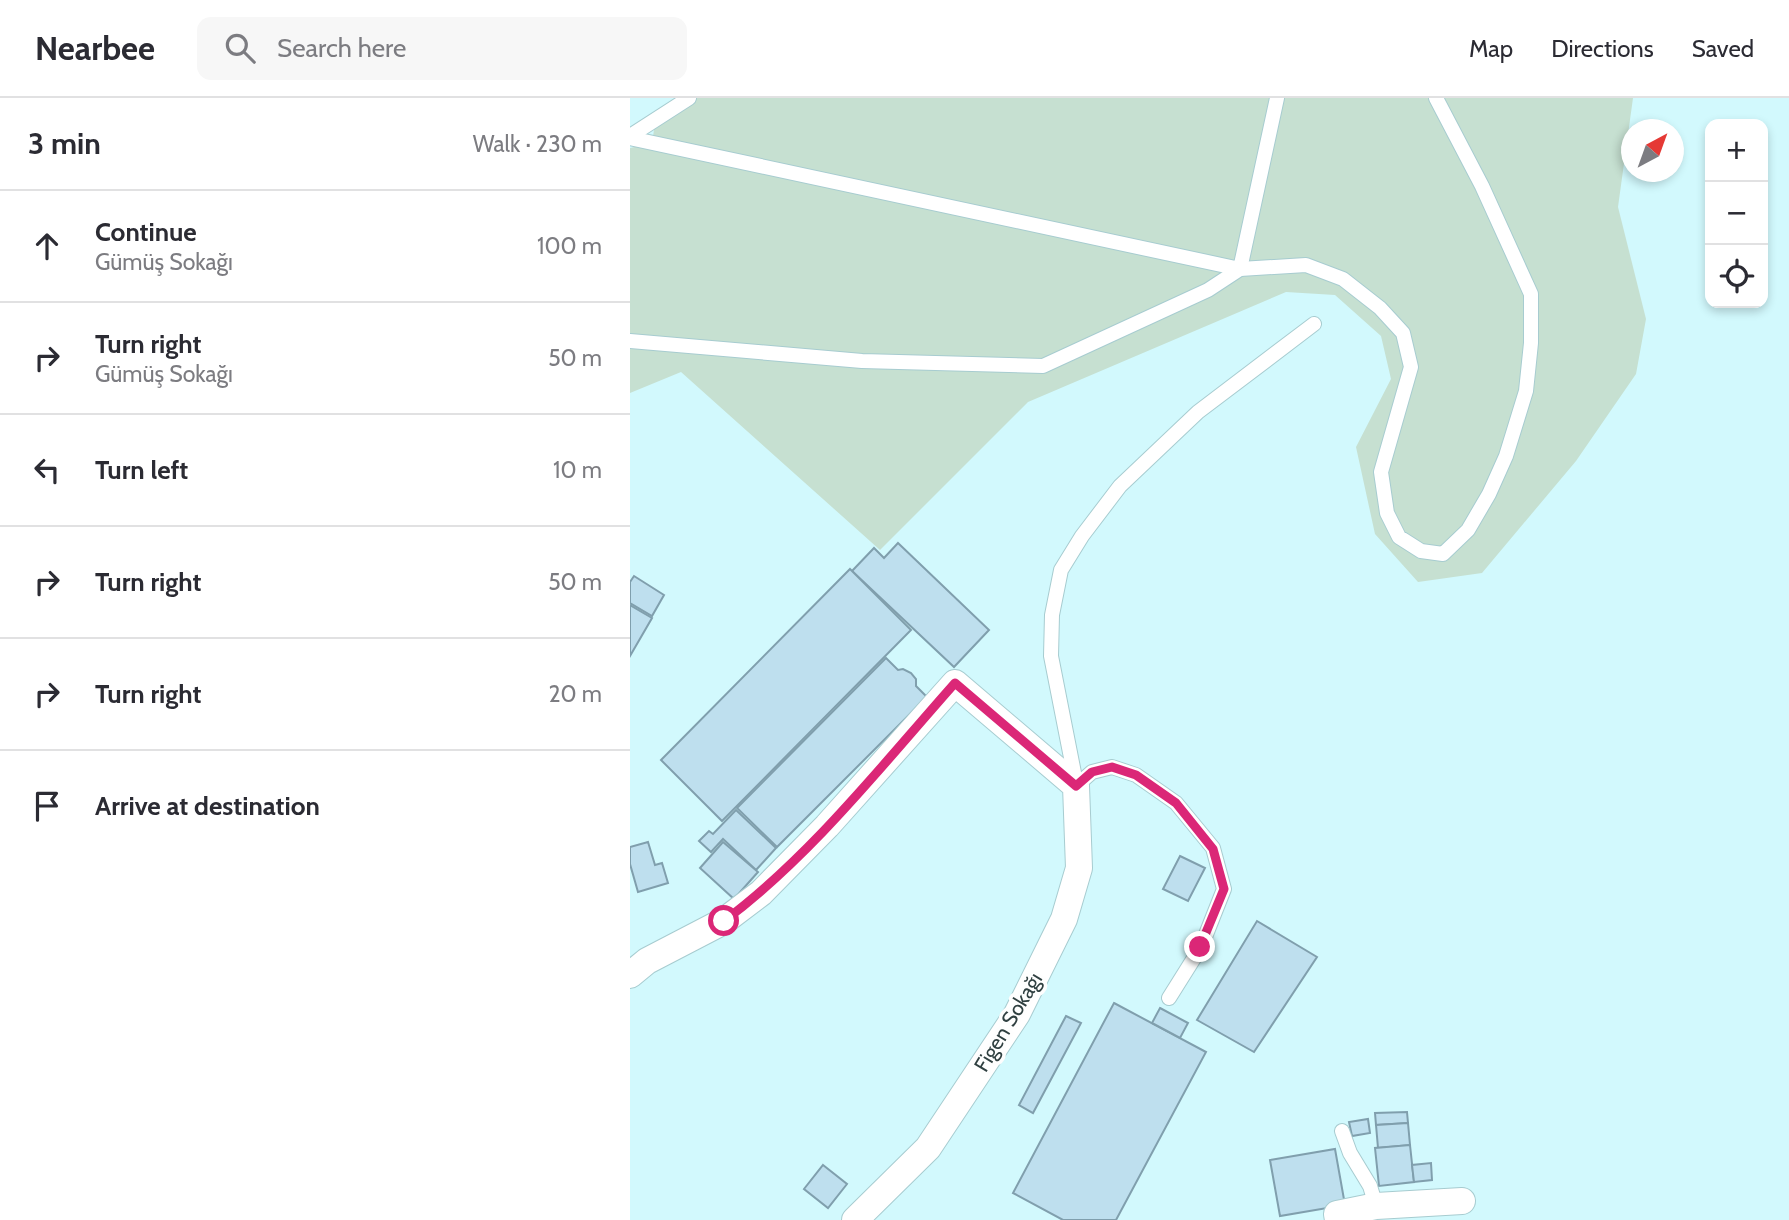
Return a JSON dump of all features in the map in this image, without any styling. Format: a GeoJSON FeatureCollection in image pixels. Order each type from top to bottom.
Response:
{"type":"FeatureCollection","features":[{"type":"Feature","properties":{"kind":"street"},"geometry":{"type":"LineString","coordinates":[[630,975],[647,961],[724,921],[761,893],[827,826],[955,683],[1076,786]]}},
{"type":"Feature","properties":{"kind":"street","name":"Figen Sokağı"},"geometry":{"type":"LineString","coordinates":[[855,1220],[928,1148],[1017,1014],[1064,919],[1079,869],[1076,786]]}},
{"type":"Feature","properties":{"kind":"street"},"geometry":{"type":"LineString","coordinates":[[1338,1217],[1376,1206],[1462,1201]]}},
{"type":"Feature","properties":{"kind":"lane"},"geometry":{"type":"LineString","coordinates":[[630,137],[689,98]]}},
{"type":"Feature","properties":{"kind":"lane"},"geometry":{"type":"LineString","coordinates":[[630,341],[862,361],[1043,366],[1208,290],[1240,269],[1277,98]]}},
{"type":"Feature","properties":{"kind":"lane"},"geometry":{"type":"LineString","coordinates":[[630,137],[1240,269],[1306,265],[1343,279],[1380,308],[1403,333],[1411,367],[1381,472],[1387,513],[1399,537],[1422,551],[1443,554],[1468,530],[1489,494],[1506,456],[1526,391],[1531,343],[1531,294],[1482,186],[1436,98]]}},
{"type":"Feature","properties":{"kind":"lane"},"geometry":{"type":"LineString","coordinates":[[1076,786],[1051,656],[1052,615],[1061,570],[1082,536],[1120,486],[1198,412],[1314,324]]}},
{"type":"Feature","properties":{"kind":"lane"},"geometry":{"type":"LineString","coordinates":[[1076,786],[1092,772],[1112,767],[1136,775],[1176,803],[1213,849],[1224,889],[1200,947],[1169,998]]}},
{"type":"Feature","properties":{"kind":"lane"},"geometry":{"type":"LineString","coordinates":[[1342,1131],[1350,1153],[1370,1186],[1376,1206]]}},
{"type":"Feature","properties":{"kind":"green space"},"geometry":{"type":"Polygon","coordinates":[[[694,98],[1633,98],[1630,119],[1621,119],[1621,182],[1618,207],[1646,319],[1636,374],[1576,461],[1482,573],[1418,582],[1375,534],[1356,447],[1391,379],[1381,336],[1335,295],[1286,292],[1028,402],[880,550],[681,372],[630,393],[630,148],[652,143],[656,117],[694,98]]]}},
{"type":"Feature","properties":{"kind":"building"},"geometry":{"type":"Polygon","coordinates":[[[898,543],[989,630],[954,667],[852,571],[874,548],[884,558],[898,543]]]}},
{"type":"Feature","properties":{"kind":"building"},"geometry":{"type":"Polygon","coordinates":[[[850,569],[911,630],[722,821],[661,760],[850,569]]]}},
{"type":"Feature","properties":{"kind":"building"},"geometry":{"type":"Polygon","coordinates":[[[634,576],[664,595],[652,616],[630,603],[630,582],[634,576]]]}},
{"type":"Feature","properties":{"kind":"building"},"geometry":{"type":"Polygon","coordinates":[[[630,605],[652,618],[630,656],[630,605]]]}},
{"type":"Feature","properties":{"kind":"building"},"geometry":{"type":"Polygon","coordinates":[[[886,658],[898,670],[911,673],[916,679],[916,686],[927,697],[777,847],[737,808],[886,658]]]}},
{"type":"Feature","properties":{"kind":"building"},"geometry":{"type":"Polygon","coordinates":[[[736,810],[776,848],[756,870],[723,839],[711,852],[699,841],[709,831],[713,834],[736,810]]]}},
{"type":"Feature","properties":{"kind":"building"},"geometry":{"type":"Polygon","coordinates":[[[648,842],[655,865],[662,863],[668,883],[638,892],[630,864],[630,847],[648,842]]]}},
{"type":"Feature","properties":{"kind":"building"},"geometry":{"type":"Polygon","coordinates":[[[723,842],[758,872],[734,899],[700,868],[723,842]]]}},
{"type":"Feature","properties":{"kind":"building"},"geometry":{"type":"Polygon","coordinates":[[[1180,856],[1205,868],[1188,901],[1163,889],[1180,856]]]}},
{"type":"Feature","properties":{"kind":"building"},"geometry":{"type":"Polygon","coordinates":[[[1257,921],[1317,957],[1254,1052],[1197,1020],[1257,921]]]}},
{"type":"Feature","properties":{"kind":"building"},"geometry":{"type":"Polygon","coordinates":[[[1114,1003],[1206,1052],[1116,1220],[1063,1220],[1013,1193],[1114,1003]]]}},
{"type":"Feature","properties":{"kind":"building"},"geometry":{"type":"Polygon","coordinates":[[[1160,1008],[1188,1023],[1180,1038],[1152,1023],[1160,1008]]]}},
{"type":"Feature","properties":{"kind":"building"},"geometry":{"type":"Polygon","coordinates":[[[1066,1016],[1081,1023],[1033,1113],[1019,1105],[1066,1016]]]}},
{"type":"Feature","properties":{"kind":"building"},"geometry":{"type":"Polygon","coordinates":[[[1407,1112],[1408,1123],[1376,1125],[1375,1113],[1407,1112]]]}},
{"type":"Feature","properties":{"kind":"building"},"geometry":{"type":"Polygon","coordinates":[[[1368,1119],[1370,1133],[1352,1136],[1349,1122],[1368,1119]]]}},
{"type":"Feature","properties":{"kind":"building"},"geometry":{"type":"Polygon","coordinates":[[[1408,1123],[1410,1145],[1378,1148],[1376,1125],[1408,1123]]]}},
{"type":"Feature","properties":{"kind":"building"},"geometry":{"type":"Polygon","coordinates":[[[1410,1145],[1414,1182],[1379,1186],[1375,1148],[1410,1145]]]}},
{"type":"Feature","properties":{"kind":"building"},"geometry":{"type":"Polygon","coordinates":[[[1335,1149],[1345,1205],[1280,1216],[1270,1160],[1335,1149]]]}},
{"type":"Feature","properties":{"kind":"building"},"geometry":{"type":"Polygon","coordinates":[[[1431,1163],[1432,1180],[1414,1182],[1412,1165],[1431,1163]]]}},
{"type":"Feature","properties":{"kind":"building"},"geometry":{"type":"Polygon","coordinates":[[[823,1165],[847,1184],[828,1208],[804,1189],[823,1165]]]}},
{"type":"Feature","properties":{"kind":"route"},"geometry":{"type":"LineString","coordinates":[[724,921],[761,893],[827,826],[955,683],[1076,786],[1092,772],[1112,767],[1136,775],[1176,803],[1213,849],[1224,889],[1200,947]]}}]}
